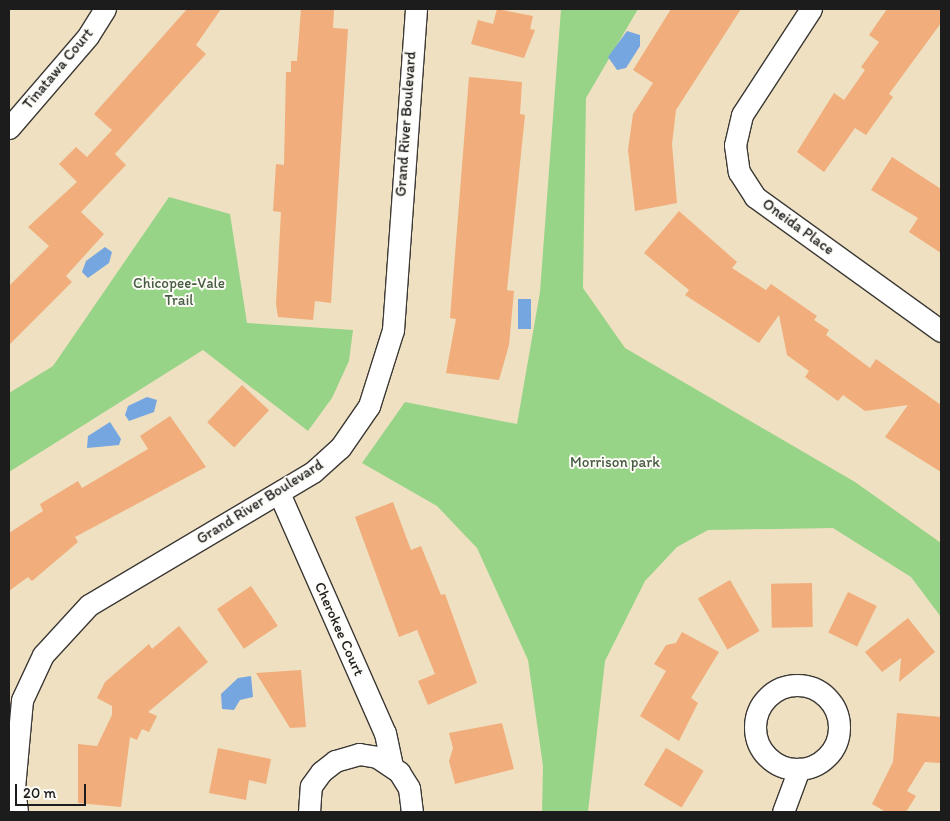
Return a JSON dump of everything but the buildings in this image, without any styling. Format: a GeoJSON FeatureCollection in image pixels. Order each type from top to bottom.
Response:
{"type":"FeatureCollection","features":[{"type":"Feature","properties":{"kind":"street","name":"Tinatawa Court"},"geometry":{"type":"LineString","coordinates":[[9,128],[88,36],[105,9]]}},
{"type":"Feature","properties":{"kind":"street","name":"Grand River Boulevard"},"geometry":{"type":"LineString","coordinates":[[17,812],[14,788],[22,700],[43,655],[89,604],[279,493],[340,448],[370,406],[383,370],[393,330],[416,9]]}},
{"type":"Feature","properties":{"kind":"street","name":"Oneida Place"},"geometry":{"type":"LineString","coordinates":[[811,9],[742,115],[735,145],[739,172],[755,197],[941,331]]}},
{"type":"Feature","properties":{"kind":"street","name":"Cherokee Court"},"geometry":{"type":"LineString","coordinates":[[279,493],[385,734],[392,766],[409,788],[412,812]]}},
{"type":"Feature","properties":{"kind":"street"},"geometry":{"type":"LineString","coordinates":[[309,812],[311,786],[335,760],[359,754],[392,766]]}},
{"type":"Feature","properties":{"kind":"street"},"geometry":{"type":"LineString","coordinates":[[783,812],[799,769]]}},
{"type":"Feature","properties":{"kind":"green space","name":"Morrison park"},"geometry":{"type":"Polygon","coordinates":[[[561,9],[638,9],[586,98],[583,288],[625,348],[855,482],[941,543],[941,617],[911,577],[833,528],[708,530],[677,547],[645,581],[605,661],[588,812],[542,812],[543,766],[528,660],[477,548],[437,506],[362,463],[405,402],[517,424],[540,292],[561,9]]]}},
{"type":"Feature","properties":{"kind":"green space","name":"Chicopee-Vale Trail"},"geometry":{"type":"Polygon","coordinates":[[[169,197],[230,214],[247,323],[353,330],[349,361],[332,398],[308,431],[203,350],[9,472],[9,393],[53,366],[169,197]]]}},
{"type":"Feature","properties":{"kind":"water"},"geometry":{"type":"Polygon","coordinates":[[[627,31],[640,35],[640,46],[626,68],[617,70],[608,57],[627,31]]]}},
{"type":"Feature","properties":{"kind":"water"},"geometry":{"type":"Polygon","coordinates":[[[105,247],[112,252],[109,263],[88,278],[82,272],[86,261],[105,247]]]}},
{"type":"Feature","properties":{"kind":"water"},"geometry":{"type":"Polygon","coordinates":[[[518,299],[531,299],[531,329],[518,329],[518,299]]]}},
{"type":"Feature","properties":{"kind":"water"},"geometry":{"type":"Polygon","coordinates":[[[147,397],[157,400],[154,412],[129,421],[125,415],[128,406],[147,397]]]}},
{"type":"Feature","properties":{"kind":"water"},"geometry":{"type":"Polygon","coordinates":[[[110,422],[121,439],[119,445],[87,448],[88,436],[110,422]]]}},
{"type":"Feature","properties":{"kind":"water"},"geometry":{"type":"Polygon","coordinates":[[[251,676],[253,697],[240,700],[234,710],[222,709],[221,694],[238,678],[251,676]]]}}]}
